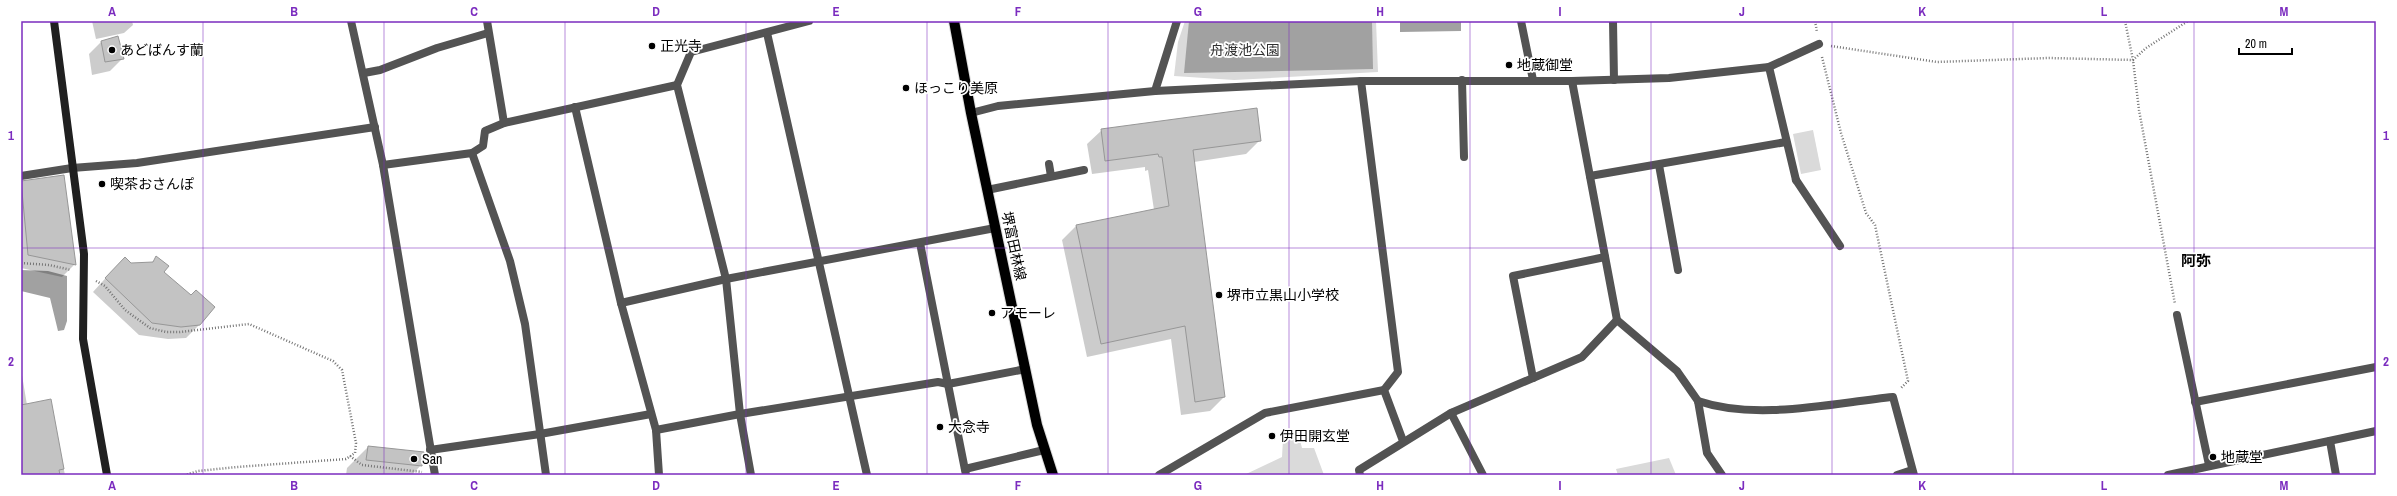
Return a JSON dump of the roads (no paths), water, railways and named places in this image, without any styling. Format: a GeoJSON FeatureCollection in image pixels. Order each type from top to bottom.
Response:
{"type":"FeatureCollection","features":[{"type":"Feature","properties":{"kind":"main road","name":"堺富田林線"},"geometry":{"type":"LineString","coordinates":[[954,21],[995,228],[1044,450],[1053,475]]}},
{"type":"Feature","properties":{"kind":"street"},"geometry":{"type":"LineString","coordinates":[[54,21],[85,277],[83,340],[107,475]]}},
{"type":"Feature","properties":{"kind":"street"},"geometry":{"type":"LineString","coordinates":[[351,21],[364,73],[383,165],[434,474]]}},
{"type":"Feature","properties":{"kind":"street"},"geometry":{"type":"LineString","coordinates":[[487,21],[504,123]]}},
{"type":"Feature","properties":{"kind":"street"},"geometry":{"type":"LineString","coordinates":[[751,475],[740,414],[726,279],[677,85],[691,52],[809,21]]}},
{"type":"Feature","properties":{"kind":"street"},"geometry":{"type":"LineString","coordinates":[[1155,90],[1177,21]]}},
{"type":"Feature","properties":{"kind":"street"},"geometry":{"type":"LineString","coordinates":[[1521,21],[1533,80]]}},
{"type":"Feature","properties":{"kind":"street"},"geometry":{"type":"LineString","coordinates":[[1613,21],[1614,80]]}},
{"type":"Feature","properties":{"kind":"street"},"geometry":{"type":"LineString","coordinates":[[364,73],[380,70],[437,48],[488,33]]}},
{"type":"Feature","properties":{"kind":"street"},"geometry":{"type":"LineString","coordinates":[[767,33],[820,262],[848,397],[867,475]]}},
{"type":"Feature","properties":{"kind":"street"},"geometry":{"type":"LineString","coordinates":[[971,113],[998,106],[1155,90],[1361,81],[1572,81],[1669,78],[1769,67],[1819,44]]}},
{"type":"Feature","properties":{"kind":"street"},"geometry":{"type":"LineString","coordinates":[[1769,67],[1796,180],[1840,246]]}},
{"type":"Feature","properties":{"kind":"street"},"geometry":{"type":"LineString","coordinates":[[1462,80],[1464,157]]}},
{"type":"Feature","properties":{"kind":"street"},"geometry":{"type":"LineString","coordinates":[[1159,475],[1265,413],[1384,390],[1398,372],[1361,81]]}},
{"type":"Feature","properties":{"kind":"street"},"geometry":{"type":"LineString","coordinates":[[1572,81],[1617,320],[1677,371],[1698,401],[1707,453],[1722,475]]}},
{"type":"Feature","properties":{"kind":"street"},"geometry":{"type":"LineString","coordinates":[[383,165],[472,153],[483,146],[486,131],[504,123],[677,85]]}},
{"type":"Feature","properties":{"kind":"street"},"geometry":{"type":"LineString","coordinates":[[576,107],[621,303],[656,430],[659,475]]}},
{"type":"Feature","properties":{"kind":"street"},"geometry":{"type":"LineString","coordinates":[[21,176],[72,168],[137,163],[375,127]]}},
{"type":"Feature","properties":{"kind":"street"},"geometry":{"type":"LineString","coordinates":[[1590,176],[1786,142]]}},
{"type":"Feature","properties":{"kind":"street"},"geometry":{"type":"LineString","coordinates":[[472,153],[510,261],[525,324],[546,475]]}},
{"type":"Feature","properties":{"kind":"street"},"geometry":{"type":"LineString","coordinates":[[1049,164],[1051,176]]}},
{"type":"Feature","properties":{"kind":"street"},"geometry":{"type":"LineString","coordinates":[[1658,165],[1678,270]]}},
{"type":"Feature","properties":{"kind":"street"},"geometry":{"type":"LineString","coordinates":[[987,190],[1084,170]]}},
{"type":"Feature","properties":{"kind":"street"},"geometry":{"type":"LineString","coordinates":[[621,303],[726,279],[995,228]]}},
{"type":"Feature","properties":{"kind":"street"},"geometry":{"type":"LineString","coordinates":[[920,243],[966,472],[1044,450]]}},
{"type":"Feature","properties":{"kind":"street"},"geometry":{"type":"LineString","coordinates":[[1532,378],[1513,276],[1605,257]]}},
{"type":"Feature","properties":{"kind":"street"},"geometry":{"type":"LineString","coordinates":[[2177,314],[2208,465]]}},
{"type":"Feature","properties":{"kind":"street"},"geometry":{"type":"LineString","coordinates":[[1360,475],[1359,470],[1451,413],[1582,357],[1617,320]]}},
{"type":"Feature","properties":{"kind":"street"},"geometry":{"type":"LineString","coordinates":[[2195,402],[2376,367]]}},
{"type":"Feature","properties":{"kind":"street"},"geometry":{"type":"LineString","coordinates":[[656,430],[740,414],[938,382],[948,384],[1026,369]]}},
{"type":"Feature","properties":{"kind":"street"},"geometry":{"type":"LineString","coordinates":[[1384,390],[1404,441]]}},
{"type":"Feature","properties":{"kind":"street"},"geometry":{"type":"LineString","coordinates":[[1698,401],[1716,407],[1771,410],[1893,397],[1913,473],[1897,475]]}},
{"type":"Feature","properties":{"kind":"street"},"geometry":{"type":"LineString","coordinates":[[1451,413],[1483,475]]}},
{"type":"Feature","properties":{"kind":"street"},"geometry":{"type":"LineString","coordinates":[[430,450],[540,434],[651,414]]}},
{"type":"Feature","properties":{"kind":"street"},"geometry":{"type":"LineString","coordinates":[[2168,475],[2208,465],[2376,431]]}},
{"type":"Feature","properties":{"kind":"street"},"geometry":{"type":"LineString","coordinates":[[2330,441],[2336,475]]}},
{"type":"Feature","properties":{"kind":"place","name":"正光寺"},"geometry":{"type":"Point","coordinates":[652,46]}},
{"type":"Feature","properties":{"kind":"place","name":"あどばんす蘭"},"geometry":{"type":"Point","coordinates":[112,50]}},
{"type":"Feature","properties":{"kind":"place","name":"地蔵御堂"},"geometry":{"type":"Point","coordinates":[1509,65]}},
{"type":"Feature","properties":{"kind":"place","name":"ほっこり美原"},"geometry":{"type":"Point","coordinates":[906,88]}},
{"type":"Feature","properties":{"kind":"place","name":"喫茶おさんぽ"},"geometry":{"type":"Point","coordinates":[102,184]}},
{"type":"Feature","properties":{"kind":"place","name":"堺市立黒山小学校"},"geometry":{"type":"Point","coordinates":[1219,295]}},
{"type":"Feature","properties":{"kind":"place","name":"アモーレ"},"geometry":{"type":"Point","coordinates":[992,313]}},
{"type":"Feature","properties":{"kind":"place","name":"大念寺"},"geometry":{"type":"Point","coordinates":[940,427]}},
{"type":"Feature","properties":{"kind":"place","name":"伊田開玄堂"},"geometry":{"type":"Point","coordinates":[1272,436]}},
{"type":"Feature","properties":{"kind":"place","name":"地蔵堂"},"geometry":{"type":"Point","coordinates":[2213,457]}},
{"type":"Feature","properties":{"kind":"place","name":"San"},"geometry":{"type":"Point","coordinates":[414,459]}},
{"type":"Feature","properties":{"kind":"district","name":"阿弥"},"geometry":{"type":"Point","coordinates":[2196,261]}},
{"type":"Feature","properties":{"kind":"park label","name":"舟渡池公園"},"geometry":{"type":"Point","coordinates":[1245,50]}}]}
